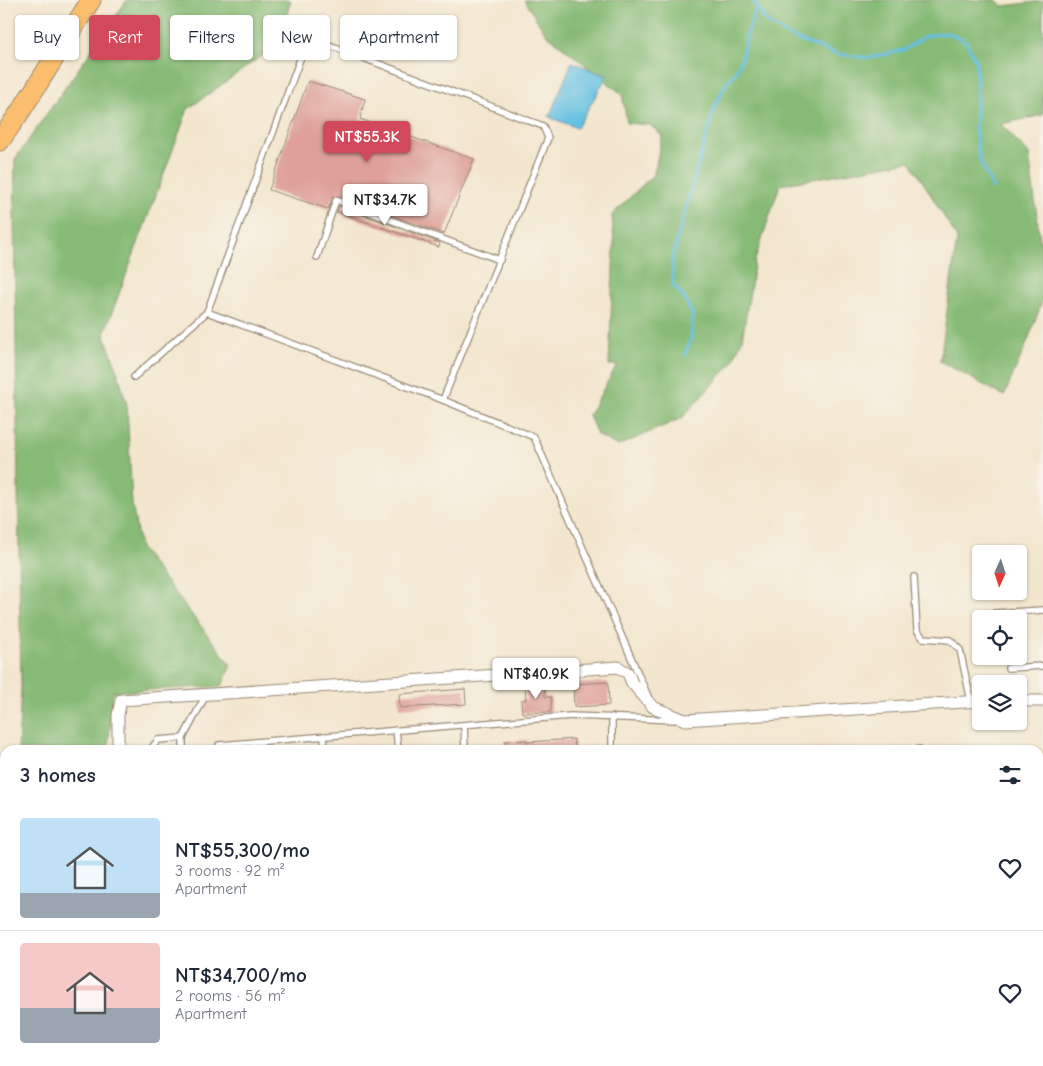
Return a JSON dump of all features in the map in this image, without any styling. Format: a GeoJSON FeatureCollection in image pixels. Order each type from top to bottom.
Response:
{"type":"FeatureCollection","features":[{"type":"Feature","properties":{"kind":"main road"},"geometry":{"type":"LineString","coordinates":[[0,121],[82,3]]}},
{"type":"Feature","properties":{"kind":"main road"},"geometry":{"type":"LineString","coordinates":[[0,141],[22,109],[82,3]]}},
{"type":"Feature","properties":{"kind":"street"},"geometry":{"type":"LineString","coordinates":[[118,745],[118,715],[121,700],[618,668],[628,673],[632,683],[653,707],[685,720],[972,701]]}},
{"type":"Feature","properties":{"kind":"street"},"geometry":{"type":"LineString","coordinates":[[1027,701],[1043,701]]}},
{"type":"Feature","properties":{"kind":"lane"},"geometry":{"type":"LineString","coordinates":[[134,377],[207,312],[306,43],[316,40],[543,126],[548,138],[443,400]]}},
{"type":"Feature","properties":{"kind":"lane"},"geometry":{"type":"LineString","coordinates":[[317,257],[336,200],[500,260]]}},
{"type":"Feature","properties":{"kind":"lane"},"geometry":{"type":"LineString","coordinates":[[207,312],[443,400],[534,437],[653,707]]}},
{"type":"Feature","properties":{"kind":"lane"},"geometry":{"type":"LineString","coordinates":[[914,577],[917,630],[923,638],[950,640],[960,650],[972,688]]}},
{"type":"Feature","properties":{"kind":"lane"},"geometry":{"type":"LineString","coordinates":[[1027,611],[1043,610]]}},
{"type":"Feature","properties":{"kind":"lane"},"geometry":{"type":"LineString","coordinates":[[1008,668],[1043,666]]}},
{"type":"Feature","properties":{"kind":"lane"},"geometry":{"type":"LineString","coordinates":[[183,745],[183,738],[206,694]]}},
{"type":"Feature","properties":{"kind":"lane"},"geometry":{"type":"LineString","coordinates":[[218,745],[571,716],[685,720]]}},
{"type":"Feature","properties":{"kind":"lane"},"geometry":{"type":"LineString","coordinates":[[612,718],[612,745]]}},
{"type":"Feature","properties":{"kind":"lane"},"geometry":{"type":"LineString","coordinates":[[464,725],[465,745]]}},
{"type":"Feature","properties":{"kind":"lane"},"geometry":{"type":"LineString","coordinates":[[396,730],[398,745]]}},
{"type":"Feature","properties":{"kind":"lane"},"geometry":{"type":"LineString","coordinates":[[324,736],[325,745]]}},
{"type":"Feature","properties":{"kind":"lane"},"geometry":{"type":"LineString","coordinates":[[154,745],[158,740],[183,738]]}},
{"type":"Feature","properties":{"kind":"green space"},"geometry":{"type":"Polygon","coordinates":[[[127,0],[291,0],[287,15],[263,15],[263,55],[188,109],[104,334],[116,366],[127,405],[132,504],[140,548],[231,665],[222,686],[113,692],[108,745],[18,745],[21,688],[14,212],[15,159],[89,54],[89,60],[160,60],[160,15],[116,15],[127,0]]]}},
{"type":"Feature","properties":{"kind":"green space"},"geometry":{"type":"Polygon","coordinates":[[[524,0],[996,0],[1003,6],[1043,1],[1043,115],[1001,124],[1029,154],[1043,264],[1043,299],[1004,396],[940,361],[957,238],[910,161],[780,185],[755,260],[742,340],[732,363],[682,418],[618,446],[597,435],[589,415],[617,365],[609,365],[614,245],[612,215],[654,174],[662,136],[650,125],[627,123],[622,94],[546,34],[524,0]]]}},
{"type":"Feature","properties":{"kind":"water"},"geometry":{"type":"Polygon","coordinates":[[[572,62],[607,76],[577,128],[549,117],[572,62]]]}},
{"type":"Feature","properties":{"kind":"building"},"geometry":{"type":"Polygon","coordinates":[[[308,81],[365,99],[360,119],[474,159],[444,234],[338,196],[333,197],[328,209],[269,190],[308,81]]]}},
{"type":"Feature","properties":{"kind":"building"},"geometry":{"type":"Polygon","coordinates":[[[339,206],[440,243],[439,247],[337,212],[339,206]]]}},
{"type":"Feature","properties":{"kind":"building"},"geometry":{"type":"Polygon","coordinates":[[[608,682],[609,705],[574,707],[573,684],[608,682]]]}},
{"type":"Feature","properties":{"kind":"building"},"geometry":{"type":"Polygon","coordinates":[[[544,683],[545,697],[551,697],[551,712],[522,713],[521,700],[526,700],[525,684],[544,683]]]}},
{"type":"Feature","properties":{"kind":"building"},"geometry":{"type":"Polygon","coordinates":[[[465,689],[466,704],[400,708],[399,694],[465,689]]]}},
{"type":"Feature","properties":{"kind":"building"},"geometry":{"type":"Polygon","coordinates":[[[574,739],[575,745],[505,745],[505,741],[527,740],[527,742],[574,739]]]}},
{"type":"Feature","properties":{"kind":"waterway"},"geometry":{"type":"LineString","coordinates":[[752,0],[768,23],[793,38],[837,54],[868,58],[904,50],[925,36],[948,33],[966,41],[976,62],[977,97],[975,127],[979,158],[993,189]]}},
{"type":"Feature","properties":{"kind":"waterway"},"geometry":{"type":"LineString","coordinates":[[685,355],[691,338],[693,316],[685,299],[673,285],[672,259],[715,106],[727,82],[737,71],[746,37],[757,7]]}}]}
